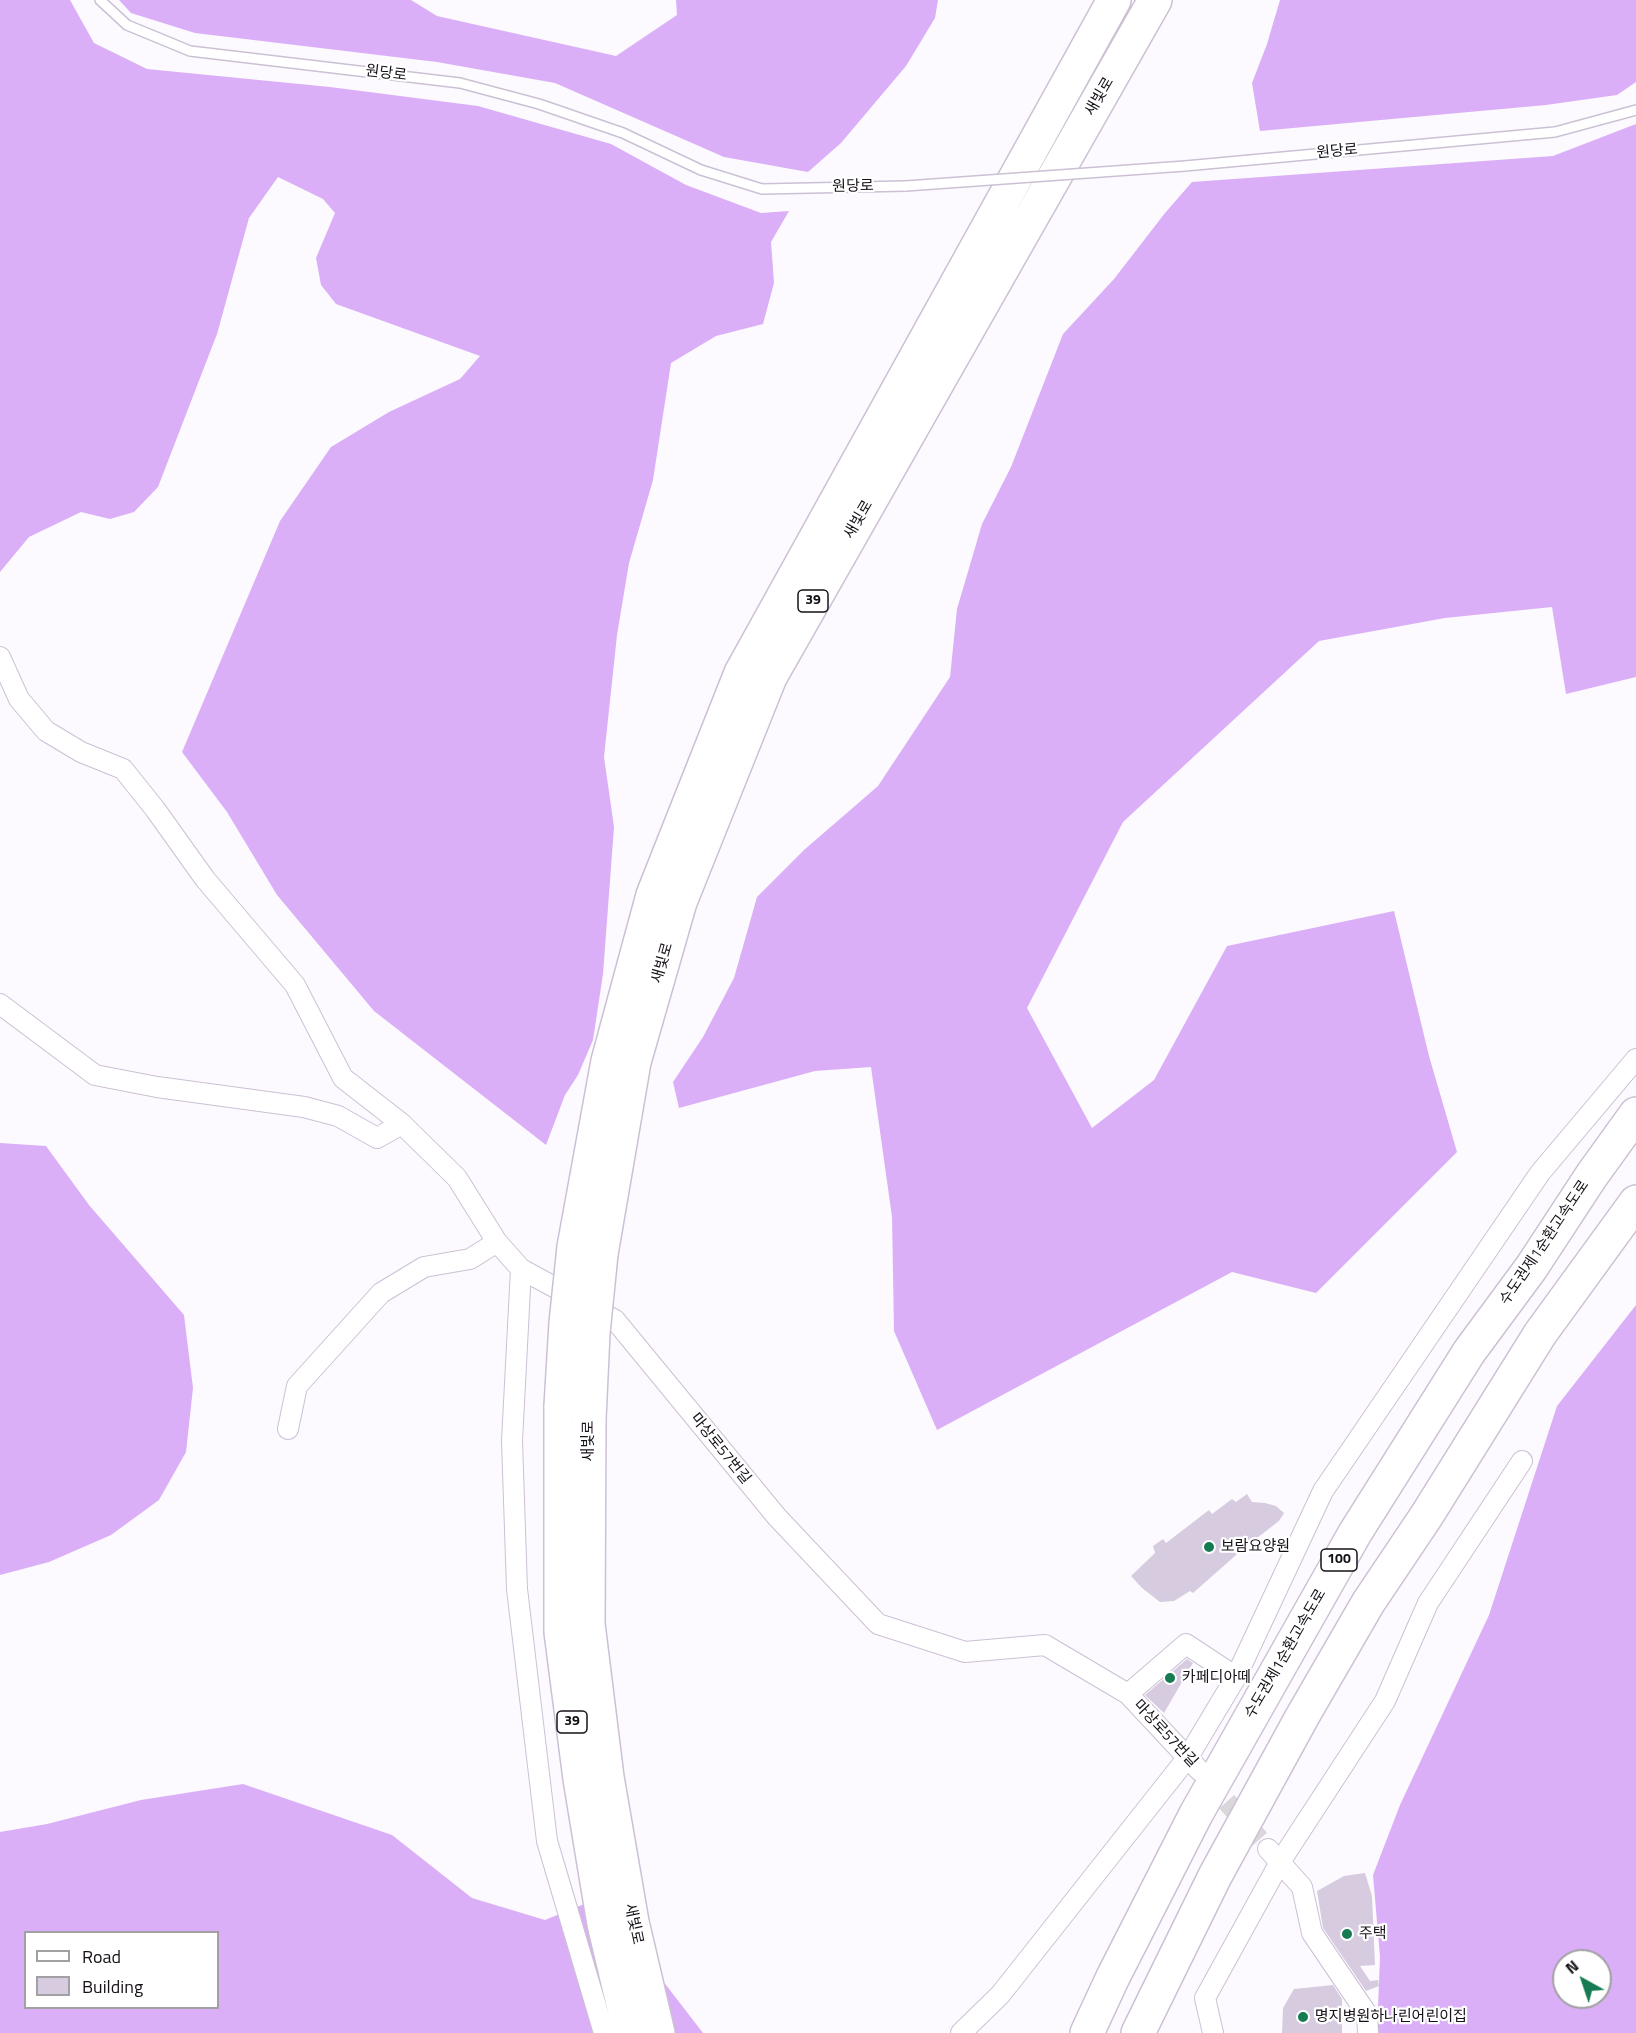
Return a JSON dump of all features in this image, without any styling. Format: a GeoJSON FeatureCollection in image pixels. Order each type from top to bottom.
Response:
{"type":"FeatureCollection","features":[{"type":"Feature","properties":{"kind":"highway","name":"새빛로"},"geometry":{"type":"LineString","coordinates":[[630,2033],[604,1924],[580,1779],[561,1632],[575,1413],[592,1333],[588,1250],[608,1061],[653,895],[741,673],[1114,0]]}},
{"type":"Feature","properties":{"kind":"highway","name":"새빛로"},"geometry":{"type":"LineString","coordinates":[[588,1250],[634,1062],[680,902],[770,677],[1155,0]]}},
{"type":"Feature","properties":{"kind":"highway","name":"수도권제1순환고속도로"},"geometry":{"type":"LineString","coordinates":[[1087,2033],[1196,1814],[1355,1533],[1468,1352],[1531,1268],[1636,1113]]}},
{"type":"Feature","properties":{"kind":"highway"},"geometry":{"type":"LineString","coordinates":[[1138,2033],[1215,1876],[1302,1717],[1368,1604],[1427,1515],[1540,1334],[1636,1202]]}},
{"type":"Feature","properties":{"kind":"highway","name":"새빛로"},"geometry":{"type":"LineString","coordinates":[[575,1413],[588,1624],[606,1777],[632,1922],[658,2033]]}},
{"type":"Feature","properties":{"kind":"street","name":"마상로57번길"},"geometry":{"type":"LineString","coordinates":[[0,657],[19,699],[46,731],[81,752],[123,769],[205,879],[296,985],[343,1078],[402,1124],[458,1178],[497,1242],[521,1269],[615,1320],[777,1517],[878,1624],[965,1652],[1045,1645],[1128,1694],[1194,1764]]}},
{"type":"Feature","properties":{"kind":"street"},"geometry":{"type":"LineString","coordinates":[[0,1004],[95,1075],[157,1087],[304,1107],[338,1116],[377,1138],[402,1124]]}},
{"type":"Feature","properties":{"kind":"street"},"geometry":{"type":"LineString","coordinates":[[961,2033],[1000,1995],[1194,1764],[1323,1491],[1540,1173],[1636,1059]]}},
{"type":"Feature","properties":{"kind":"street"},"geometry":{"type":"LineString","coordinates":[[288,1430],[297,1386],[381,1293],[424,1267],[470,1259],[497,1242]]}},
{"type":"Feature","properties":{"kind":"street"},"geometry":{"type":"LineString","coordinates":[[521,1269],[512,1441],[517,1589],[547,1841],[604,2033]]}},
{"type":"Feature","properties":{"kind":"street"},"geometry":{"type":"LineString","coordinates":[[1213,2033],[1205,1998],[1274,1856],[1385,1701],[1428,1603],[1522,1461]]}},
{"type":"Feature","properties":{"kind":"street"},"geometry":{"type":"LineString","coordinates":[[1128,1694],[1185,1644],[1236,1677]]}},
{"type":"Feature","properties":{"kind":"street"},"geometry":{"type":"LineString","coordinates":[[1274,1856],[1302,1887],[1312,1933],[1367,2014],[1368,2033]]}},
{"type":"Feature","properties":{"kind":"lane","name":"원당로"},"geometry":{"type":"LineString","coordinates":[[100,0],[127,25],[190,51],[460,83],[539,104],[623,134],[701,170],[762,189],[906,186],[1185,166],[1555,132],[1636,110]]}},
{"type":"Feature","properties":{"kind":"shaded area"},"geometry":{"type":"Polygon","coordinates":[[[0,0],[70,0],[94,43],[147,69],[330,87],[478,106],[611,144],[686,185],[761,213],[789,211],[771,242],[774,283],[763,324],[716,336],[671,363],[653,480],[629,563],[617,635],[604,757],[614,827],[603,974],[593,1040],[578,1075],[565,1095],[546,1145],[374,1011],[277,895],[227,812],[182,752],[280,521],[331,447],[389,412],[460,379],[480,356],[336,304],[321,285],[316,258],[335,213],[323,199],[278,177],[249,218],[217,334],[158,487],[134,512],[110,519],[81,512],[29,537],[0,572],[0,0]]]}},
{"type":"Feature","properties":{"kind":"shaded area"},"geometry":{"type":"Polygon","coordinates":[[[119,0],[411,0],[437,16],[616,56],[677,15],[676,0],[938,0],[935,18],[906,66],[841,143],[808,172],[724,157],[555,83],[437,62],[195,33],[131,13],[119,0]]]}},
{"type":"Feature","properties":{"kind":"shaded area"},"geometry":{"type":"Polygon","coordinates":[[[1280,0],[1636,0],[1636,82],[1617,95],[1546,105],[1260,131],[1252,83],[1280,0]]]}},
{"type":"Feature","properties":{"kind":"shaded area"},"geometry":{"type":"Polygon","coordinates":[[[1636,124],[1636,677],[1566,694],[1552,607],[1445,618],[1319,641],[1123,822],[1027,1008],[1092,1128],[1154,1080],[1227,946],[1394,911],[1429,1056],[1457,1152],[1316,1293],[1232,1272],[937,1430],[894,1331],[892,1217],[871,1067],[815,1071],[679,1108],[673,1082],[703,1037],[734,978],[757,897],[804,850],[878,786],[950,677],[957,609],[982,524],[1011,467],[1063,334],[1114,279],[1192,182],[1553,156],[1636,124]]]}},
{"type":"Feature","properties":{"kind":"shaded area"},"geometry":{"type":"Polygon","coordinates":[[[0,1143],[46,1146],[89,1205],[184,1315],[193,1388],[186,1452],[159,1500],[111,1535],[49,1562],[0,1575],[0,1143]]]}},
{"type":"Feature","properties":{"kind":"shaded area"},"geometry":{"type":"Polygon","coordinates":[[[1636,1305],[1636,2033],[1377,2033],[1380,1957],[1373,1875],[1400,1805],[1489,1615],[1557,1406],[1636,1305]]]}},
{"type":"Feature","properties":{"kind":"shaded area"},"geometry":{"type":"Polygon","coordinates":[[[243,1784],[392,1835],[472,1898],[545,1920],[599,1898],[703,2033],[0,2033],[0,1832],[47,1824],[141,1800],[243,1784]]]}},
{"type":"Feature","properties":{"kind":"building","name":"보람요양원"},"geometry":{"type":"Polygon","coordinates":[[[1247,1494],[1252,1502],[1276,1506],[1284,1513],[1279,1521],[1193,1593],[1190,1591],[1174,1601],[1160,1602],[1131,1576],[1155,1553],[1153,1546],[1163,1539],[1166,1543],[1209,1510],[1212,1514],[1232,1499],[1236,1502],[1247,1494]]]}},
{"type":"Feature","properties":{"kind":"building","name":"카페디아떼"},"geometry":{"type":"Polygon","coordinates":[[[1187,1659],[1193,1663],[1164,1713],[1145,1695],[1187,1659]]]}},
{"type":"Feature","properties":{"kind":"building","name":"주택"},"geometry":{"type":"Polygon","coordinates":[[[1365,1873],[1372,1896],[1375,1965],[1360,1966],[1370,1981],[1378,1980],[1379,1986],[1366,1991],[1323,1928],[1317,1891],[1344,1876],[1365,1873]]]}},
{"type":"Feature","properties":{"kind":"building","name":"명지병원하나린어린이집"},"geometry":{"type":"Polygon","coordinates":[[[1333,1985],[1342,1999],[1342,2033],[1282,2033],[1283,2008],[1294,1989],[1333,1985]]]}},
{"type":"Feature","properties":{"kind":"tunnel"},"geometry":{"type":"LineString","coordinates":[[1207,1779],[1268,1849]]}},
{"type":"Feature","properties":{"kind":"place","name":"보람요양원"},"geometry":{"type":"Point","coordinates":[1209,1547]}},
{"type":"Feature","properties":{"kind":"place","name":"카페디아떼"},"geometry":{"type":"Point","coordinates":[1170,1678]}},
{"type":"Feature","properties":{"kind":"place","name":"주택"},"geometry":{"type":"Point","coordinates":[1347,1934]}},
{"type":"Feature","properties":{"kind":"place","name":"명지병원하나린어린이집"},"geometry":{"type":"Point","coordinates":[1303,2017]}}]}
